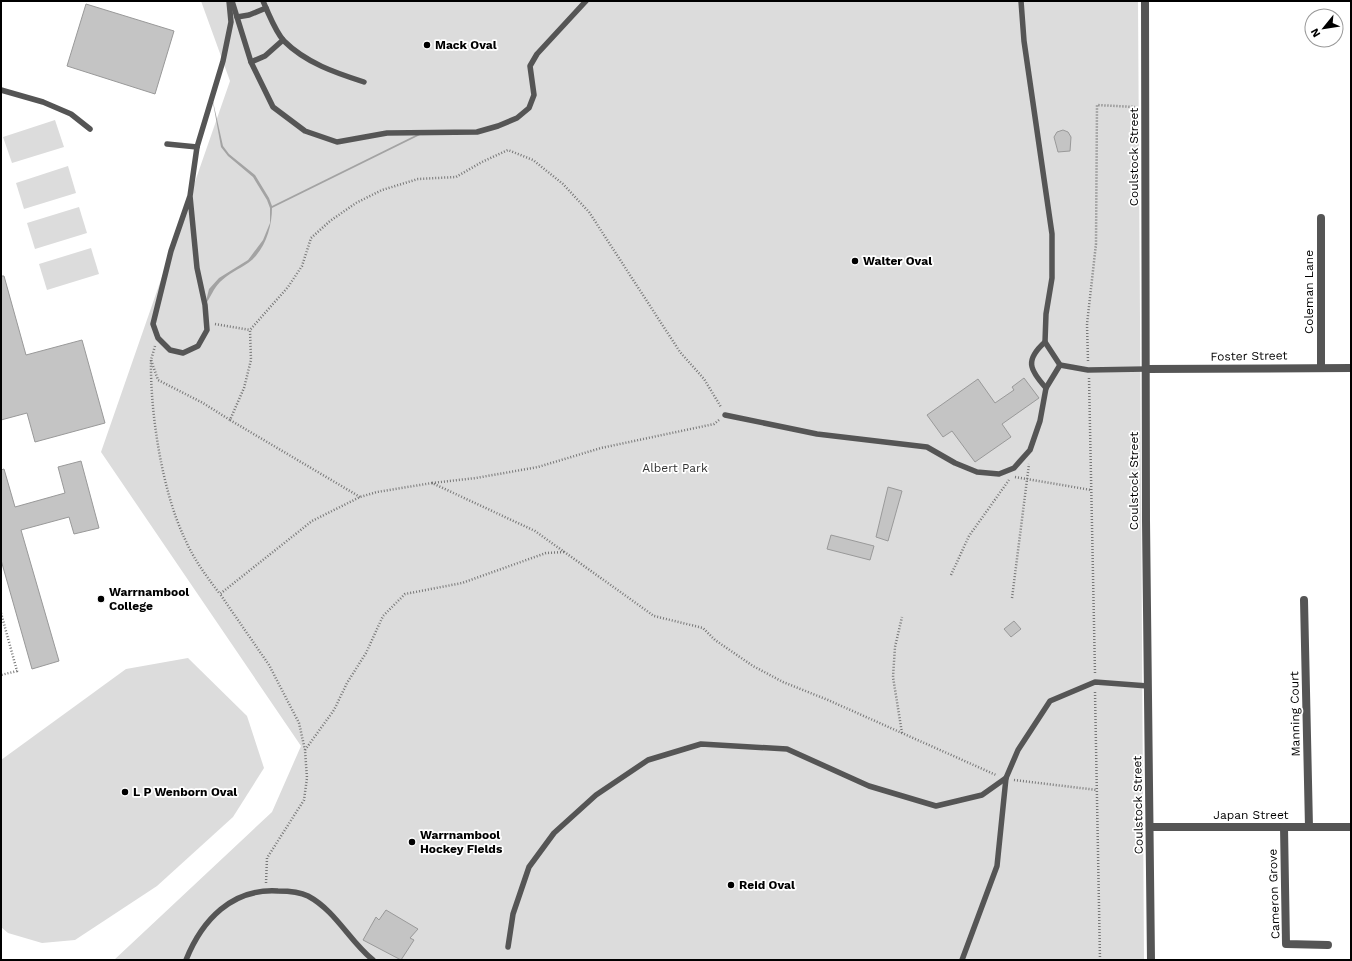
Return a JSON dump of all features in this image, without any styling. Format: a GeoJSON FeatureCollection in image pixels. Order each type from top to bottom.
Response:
{"type":"FeatureCollection","features":[{"type":"Feature","properties":{"kind":"street","name":"Coulstock Street"},"geometry":{"type":"LineString","coordinates":[[1145,1],[1146,369],[1151,960]]}},
{"type":"Feature","properties":{"kind":"street","name":"Coleman Lane"},"geometry":{"type":"LineString","coordinates":[[1321,218],[1322,367]]}},
{"type":"Feature","properties":{"kind":"street","name":"Foster Street"},"geometry":{"type":"LineString","coordinates":[[1146,369],[1351,368]]}},
{"type":"Feature","properties":{"kind":"street","name":"Manning Court"},"geometry":{"type":"LineString","coordinates":[[1304,600],[1309,827]]}},
{"type":"Feature","properties":{"kind":"street","name":"Japan Street"},"geometry":{"type":"LineString","coordinates":[[1150,827],[1351,827]]}},
{"type":"Feature","properties":{"kind":"street","name":"Cameron Grove"},"geometry":{"type":"LineString","coordinates":[[1284,827],[1286,944],[1328,944]]}},
{"type":"Feature","properties":{"kind":"lane"},"geometry":{"type":"LineString","coordinates":[[230,1],[237,17],[251,62],[272,107],[305,131],[337,142],[387,134],[477,132],[498,126],[517,118],[529,108],[534,95],[530,66],[537,54],[586,1]]}},
{"type":"Feature","properties":{"kind":"lane"},"geometry":{"type":"LineString","coordinates":[[190,196],[197,268],[205,305],[207,330],[198,346],[183,353],[170,350],[158,338],[153,324],[171,250],[190,196],[198,147],[223,61],[231,22],[230,1]]}},
{"type":"Feature","properties":{"kind":"lane"},"geometry":{"type":"LineString","coordinates":[[263,1],[274,26],[284,40],[313,62],[331,71],[364,82]]}},
{"type":"Feature","properties":{"kind":"lane"},"geometry":{"type":"LineString","coordinates":[[1021,1],[1024,41],[1052,234],[1052,278],[1046,314],[1045,342],[1060,365],[1088,370],[1146,369]]}},
{"type":"Feature","properties":{"kind":"lane"},"geometry":{"type":"LineString","coordinates":[[237,17],[249,16],[266,8]]}},
{"type":"Feature","properties":{"kind":"lane"},"geometry":{"type":"LineString","coordinates":[[251,62],[264,56],[284,40]]}},
{"type":"Feature","properties":{"kind":"lane"},"geometry":{"type":"LineString","coordinates":[[1,90],[43,102],[71,114],[90,129]]}},
{"type":"Feature","properties":{"kind":"lane"},"geometry":{"type":"LineString","coordinates":[[167,144],[198,147]]}},
{"type":"Feature","properties":{"kind":"lane"},"geometry":{"type":"LineString","coordinates":[[1045,342],[1036,350],[1031,359],[1031,369],[1046,388]]}},
{"type":"Feature","properties":{"kind":"lane"},"geometry":{"type":"LineString","coordinates":[[726,415],[817,434],[927,448],[955,463],[977,472],[999,474],[1014,468],[1030,450],[1040,421],[1046,388],[1060,365]]}},
{"type":"Feature","properties":{"kind":"lane"},"geometry":{"type":"LineString","coordinates":[[962,960],[997,866],[1006,778],[1018,750],[1050,701],[1095,682],[1148,686]]}},
{"type":"Feature","properties":{"kind":"lane"},"geometry":{"type":"LineString","coordinates":[[508,947],[513,914],[530,867],[554,833],[596,796],[648,760],[701,744],[787,749],[869,786],[936,806],[982,795],[1006,778]]}},
{"type":"Feature","properties":{"kind":"lane"},"geometry":{"type":"LineString","coordinates":[[186,960],[194,940],[212,918],[229,902],[243,895],[265,890],[284,891],[308,896],[328,912],[373,960]]}},
{"type":"Feature","properties":{"kind":"path"},"geometry":{"type":"LineString","coordinates":[[1100,960],[1087,324],[1096,244],[1097,105],[1146,108]]}},
{"type":"Feature","properties":{"kind":"path"},"geometry":{"type":"LineString","coordinates":[[220,594],[312,521],[360,497],[377,492],[432,483],[476,478],[538,467],[601,448],[714,424],[726,415],[704,379],[680,352],[614,248],[589,212],[564,184],[533,160],[508,150],[456,176],[418,179],[382,190],[356,203],[330,221],[312,238],[302,266],[288,287],[250,330],[251,360],[244,388],[230,420]]}},
{"type":"Feature","properties":{"kind":"path"},"geometry":{"type":"LineString","coordinates":[[206,322],[250,330]]}},
{"type":"Feature","properties":{"kind":"path"},"geometry":{"type":"LineString","coordinates":[[158,338],[151,360],[151,388],[155,419],[170,496],[183,537],[204,575],[220,594],[269,665],[299,723],[305,750],[307,778],[304,800],[267,858],[265,890]]}},
{"type":"Feature","properties":{"kind":"path"},"geometry":{"type":"LineString","coordinates":[[151,360],[158,380],[203,403],[360,497]]}},
{"type":"Feature","properties":{"kind":"path"},"geometry":{"type":"LineString","coordinates":[[1012,598],[1028,480],[1030,450]]}},
{"type":"Feature","properties":{"kind":"path"},"geometry":{"type":"LineString","coordinates":[[999,474],[1091,490]]}},
{"type":"Feature","properties":{"kind":"path"},"geometry":{"type":"LineString","coordinates":[[951,576],[969,536],[1012,477]]}},
{"type":"Feature","properties":{"kind":"path"},"geometry":{"type":"LineString","coordinates":[[432,483],[535,531],[654,616],[703,628],[715,640],[747,662],[783,682],[990,774],[1006,778],[1097,790]]}},
{"type":"Feature","properties":{"kind":"path"},"geometry":{"type":"LineString","coordinates":[[305,750],[334,710],[347,683],[366,653],[382,616],[405,594],[462,583],[546,553],[564,552]]}},
{"type":"Feature","properties":{"kind":"path"},"geometry":{"type":"LineString","coordinates":[[1,613],[17,671],[1,675]]}},
{"type":"Feature","properties":{"kind":"path"},"geometry":{"type":"LineString","coordinates":[[902,617],[894,647],[893,676],[902,734]]}},
{"type":"Feature","properties":{"kind":"green space","name":"Albert Park"},"geometry":{"type":"Polygon","coordinates":[[[201,1],[1138,1],[1144,960],[114,960],[272,812],[301,746],[101,452],[230,81],[201,1]]]}},
{"type":"Feature","properties":{"kind":"green space"},"geometry":{"type":"Polygon","coordinates":[[[55,120],[64,147],[12,163],[3,137],[55,120]]]}},
{"type":"Feature","properties":{"kind":"green space"},"geometry":{"type":"Polygon","coordinates":[[[68,166],[76,193],[24,209],[16,183],[68,166]]]}},
{"type":"Feature","properties":{"kind":"green space"},"geometry":{"type":"Polygon","coordinates":[[[79,207],[87,233],[35,249],[27,223],[79,207]]]}},
{"type":"Feature","properties":{"kind":"green space"},"geometry":{"type":"Polygon","coordinates":[[[91,248],[99,274],[47,290],[39,264],[91,248]]]}},
{"type":"Feature","properties":{"kind":"green space","name":"L P Wenborn Oval"},"geometry":{"type":"Polygon","coordinates":[[[188,658],[247,716],[264,768],[233,817],[157,886],[75,940],[42,943],[8,933],[1,927],[1,760],[126,669],[188,658]]]}},
{"type":"Feature","properties":{"kind":"shaded area"},"geometry":{"type":"Polygon","coordinates":[[[212,97],[223,146],[229,154],[255,175],[269,198],[272,206],[420,133],[424,133],[272,208],[269,231],[259,252],[248,263],[220,282],[205,305],[209,289],[219,278],[248,260],[263,240],[270,223],[270,208],[267,200],[253,177],[228,156],[221,147],[212,97]]]}},
{"type":"Feature","properties":{"kind":"building"},"geometry":{"type":"Polygon","coordinates":[[[86,4],[174,31],[155,94],[67,66],[86,4]]]}},
{"type":"Feature","properties":{"kind":"building"},"geometry":{"type":"Polygon","coordinates":[[[1063,130],[1068,132],[1071,137],[1070,151],[1058,152],[1054,137],[1057,132],[1063,130]]]}},
{"type":"Feature","properties":{"kind":"building"},"geometry":{"type":"Polygon","coordinates":[[[1,276],[4,276],[26,355],[82,340],[105,423],[35,442],[27,413],[1,420],[1,276]]]}},
{"type":"Feature","properties":{"kind":"building"},"geometry":{"type":"Polygon","coordinates":[[[1024,378],[1039,398],[1002,424],[1011,437],[975,462],[952,431],[943,437],[927,415],[978,379],[995,403],[1014,390],[1012,387],[1024,378]]]}},
{"type":"Feature","properties":{"kind":"building"},"geometry":{"type":"Polygon","coordinates":[[[81,461],[99,528],[74,534],[69,517],[21,530],[59,661],[32,669],[1,560],[1,470],[4,469],[15,507],[65,493],[58,467],[81,461]]]}},
{"type":"Feature","properties":{"kind":"building"},"geometry":{"type":"Polygon","coordinates":[[[888,487],[902,491],[888,541],[876,537],[888,487]]]}},
{"type":"Feature","properties":{"kind":"building"},"geometry":{"type":"Polygon","coordinates":[[[831,535],[874,546],[870,560],[827,549],[831,535]]]}},
{"type":"Feature","properties":{"kind":"building"},"geometry":{"type":"Polygon","coordinates":[[[1014,621],[1021,629],[1011,637],[1004,629],[1014,621]]]}},
{"type":"Feature","properties":{"kind":"building"},"geometry":{"type":"Polygon","coordinates":[[[386,910],[418,929],[410,938],[414,940],[401,960],[363,940],[376,917],[379,920],[386,910]]]}},
{"type":"Feature","properties":{"kind":"place","name":"Mack Oval"},"geometry":{"type":"Point","coordinates":[427,45]}},
{"type":"Feature","properties":{"kind":"place","name":"Walter Oval"},"geometry":{"type":"Point","coordinates":[855,261]}},
{"type":"Feature","properties":{"kind":"place","name":"Warrnambool College"},"geometry":{"type":"Point","coordinates":[101,599]}},
{"type":"Feature","properties":{"kind":"place","name":"L P Wenborn Oval"},"geometry":{"type":"Point","coordinates":[125,792]}},
{"type":"Feature","properties":{"kind":"place","name":"Warrnambool Hockey Fields"},"geometry":{"type":"Point","coordinates":[412,842]}},
{"type":"Feature","properties":{"kind":"place","name":"Reid Oval"},"geometry":{"type":"Point","coordinates":[731,885]}}]}
